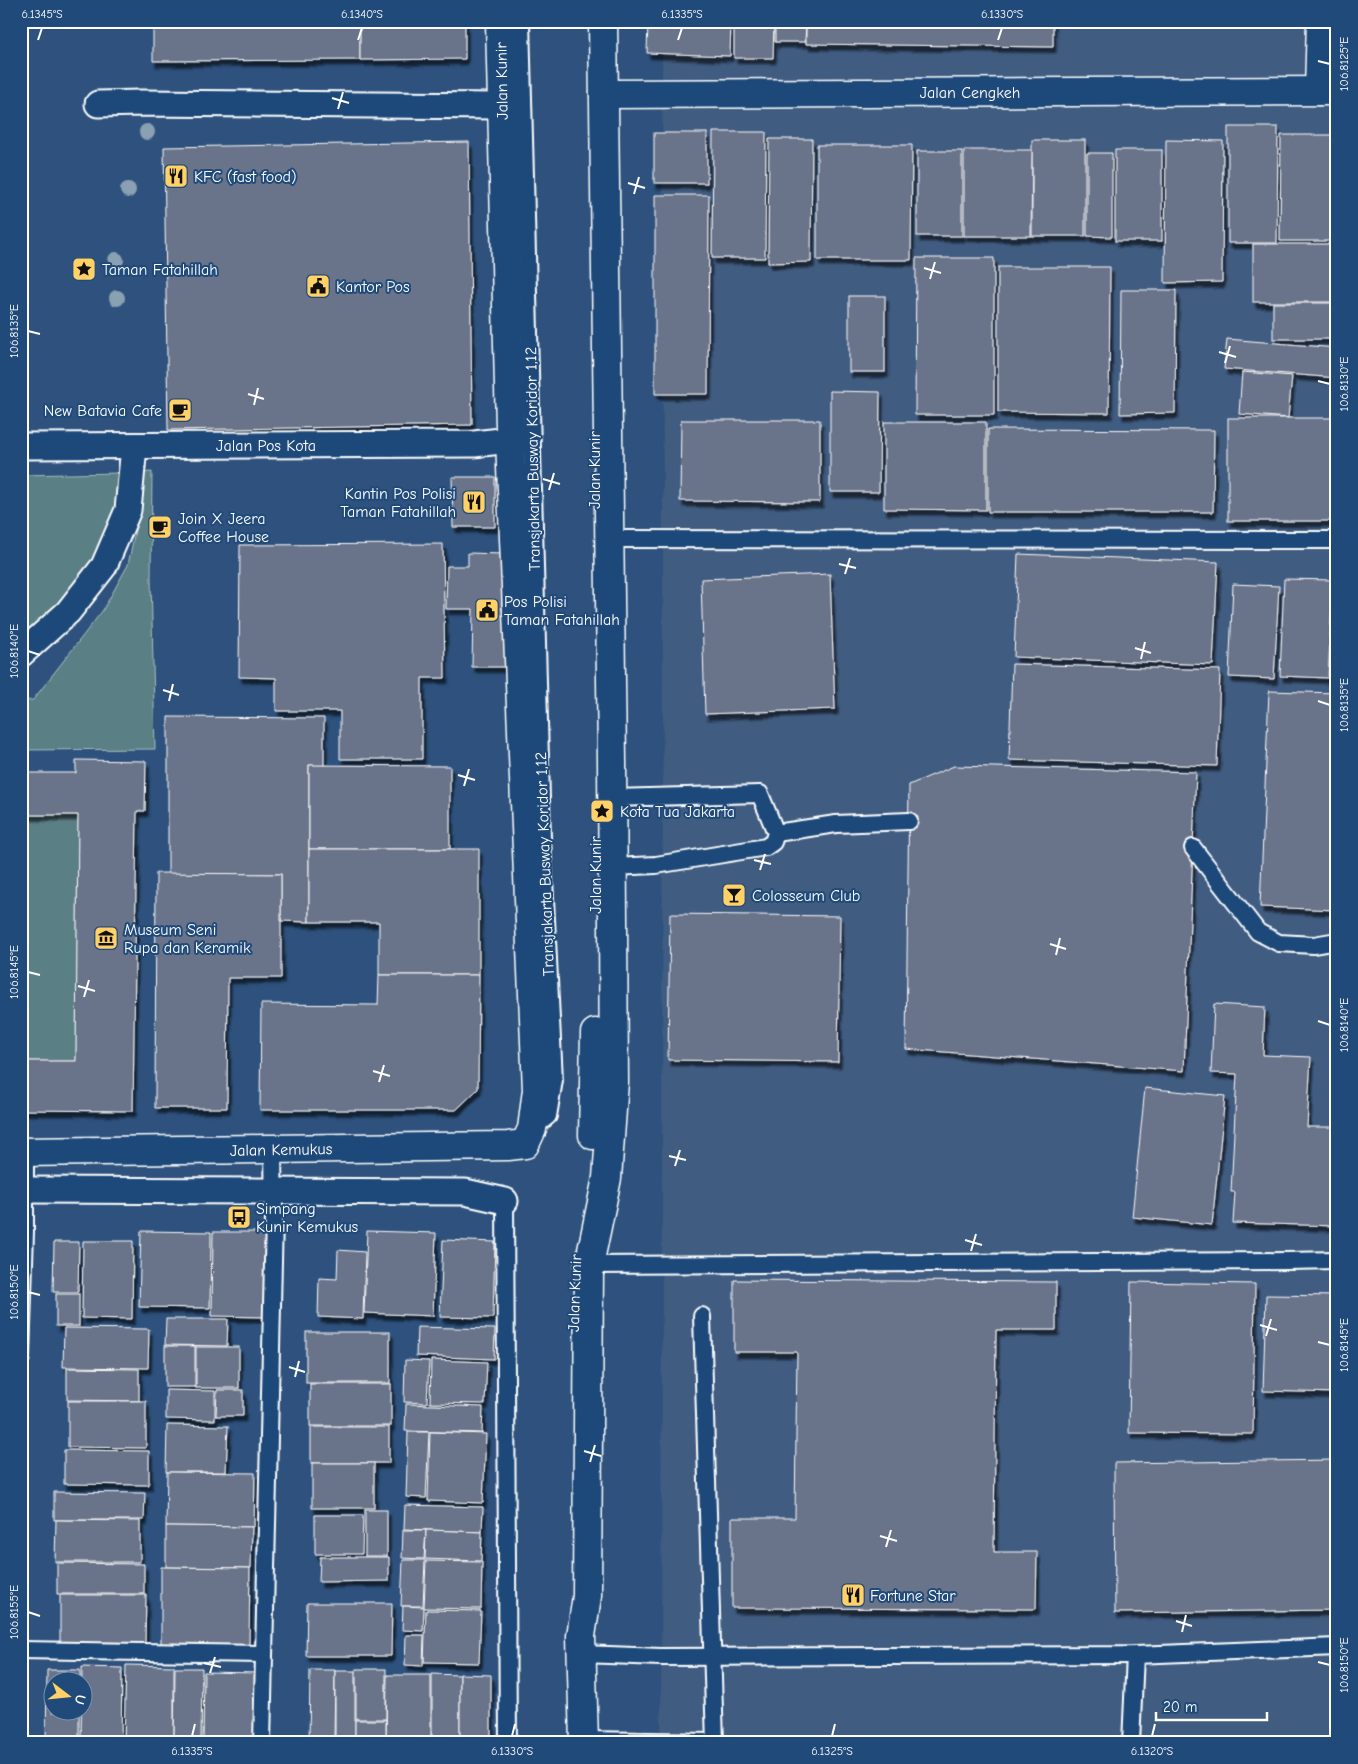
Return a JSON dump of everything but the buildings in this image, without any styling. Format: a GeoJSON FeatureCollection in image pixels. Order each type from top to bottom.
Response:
{"type":"FeatureCollection","features":[{"type":"Feature","properties":{"kind":"street","name":"Jalan Kunir"},"geometry":{"type":"LineString","coordinates":[[500,21],[510,440],[537,1090],[532,1129]]}},
{"type":"Feature","properties":{"kind":"street","name":"Jalan Kunir"},"geometry":{"type":"LineString","coordinates":[[582,1645],[574,1607],[572,1572],[572,1265],[592,1168],[595,1059],[593,21]]}},
{"type":"Feature","properties":{"kind":"street","name":"Jalan Kunir"},"geometry":{"type":"LineString","coordinates":[[584,1741],[582,1645],[587,1596],[589,1265],[607,1178],[614,1092],[603,21]]}},
{"type":"Feature","properties":{"kind":"street"},"geometry":{"type":"LineString","coordinates":[[1321,21],[1328,91]]}},
{"type":"Feature","properties":{"kind":"street","name":"Jalan Cengkeh"},"geometry":{"type":"LineString","coordinates":[[604,94],[1328,91]]}},
{"type":"Feature","properties":{"kind":"street"},"geometry":{"type":"LineString","coordinates":[[98,104],[501,106]]}},
{"type":"Feature","properties":{"kind":"street","name":"Jalan Pos Kota"},"geometry":{"type":"LineString","coordinates":[[21,446],[474,444],[510,440]]}},
{"type":"Feature","properties":{"kind":"street"},"geometry":{"type":"LineString","coordinates":[[21,654],[68,612],[104,566],[128,510],[134,446]]}},
{"type":"Feature","properties":{"kind":"street","name":"Jalan Kemukus"},"geometry":{"type":"LineString","coordinates":[[23,1152],[508,1146],[525,1144],[532,1129]]}},
{"type":"Feature","properties":{"kind":"street"},"geometry":{"type":"LineString","coordinates":[[26,1190],[465,1192],[504,1201]]}},
{"type":"Feature","properties":{"kind":"lane","name":"Transjakarta Busway Koridor 1,12"},"geometry":{"type":"LineString","coordinates":[[521,21],[542,838],[554,1080],[548,1116],[532,1129]]}},
{"type":"Feature","properties":{"kind":"lane"},"geometry":{"type":"LineString","coordinates":[[609,539],[1337,540]]}},
{"type":"Feature","properties":{"kind":"lane"},"geometry":{"type":"LineString","coordinates":[[612,798],[760,794],[776,833],[773,842],[766,847],[656,865],[612,867]]}},
{"type":"Feature","properties":{"kind":"lane"},"geometry":{"type":"LineString","coordinates":[[776,833],[836,824],[909,821]]}},
{"type":"Feature","properties":{"kind":"lane"},"geometry":{"type":"LineString","coordinates":[[1193,848],[1258,932],[1279,943],[1314,945],[1337,941]]}},
{"type":"Feature","properties":{"kind":"lane"},"geometry":{"type":"LineString","coordinates":[[262,1743],[274,1192],[272,1149]]}},
{"type":"Feature","properties":{"kind":"lane"},"geometry":{"type":"LineString","coordinates":[[21,1358],[26,1190],[23,1152]]}},
{"type":"Feature","properties":{"kind":"lane"},"geometry":{"type":"LineString","coordinates":[[504,1201],[508,1743]]}},
{"type":"Feature","properties":{"kind":"lane"},"geometry":{"type":"LineString","coordinates":[[589,1265],[1286,1262],[1337,1260]]}},
{"type":"Feature","properties":{"kind":"lane"},"geometry":{"type":"LineString","coordinates":[[584,1741],[714,1742],[702,1316]]}},
{"type":"Feature","properties":{"kind":"lane"},"geometry":{"type":"LineString","coordinates":[[582,1645],[661,1657],[1135,1655],[1337,1647]]}},
{"type":"Feature","properties":{"kind":"lane"},"geometry":{"type":"LineString","coordinates":[[21,1650],[263,1654]]}},
{"type":"Feature","properties":{"kind":"lane"},"geometry":{"type":"LineString","coordinates":[[1131,1743],[1135,1655]]}},
{"type":"Feature","properties":{"kind":"shaded area"},"geometry":{"type":"Polygon","coordinates":[[[662,21],[1337,21],[1337,1743],[661,1743],[662,21]]]}},
{"type":"Feature","properties":{"kind":"green space"},"geometry":{"type":"Polygon","coordinates":[[[152,472],[151,578],[155,749],[21,750],[21,701],[33,700],[103,610],[128,565],[140,507],[139,473],[152,472]]]}},
{"type":"Feature","properties":{"kind":"green space"},"geometry":{"type":"Polygon","coordinates":[[[119,473],[116,508],[96,560],[59,608],[21,638],[21,475],[119,473]]]}},
{"type":"Feature","properties":{"kind":"green space"},"geometry":{"type":"Polygon","coordinates":[[[21,815],[78,815],[76,1061],[21,1061],[21,815]]]}},
{"type":"Feature","properties":{"kind":"place","name":"KFC (fast food)"},"geometry":{"type":"Point","coordinates":[176,176]}},
{"type":"Feature","properties":{"kind":"place","name":"Taman Fatahillah"},"geometry":{"type":"Point","coordinates":[84,269]}},
{"type":"Feature","properties":{"kind":"place","name":"Kantor Pos"},"geometry":{"type":"Point","coordinates":[318,286]}},
{"type":"Feature","properties":{"kind":"place","name":"New Batavia Cafe"},"geometry":{"type":"Point","coordinates":[180,410]}},
{"type":"Feature","properties":{"kind":"place","name":"Kantin Pos Polisi Taman Fatahillah"},"geometry":{"type":"Point","coordinates":[474,502]}},
{"type":"Feature","properties":{"kind":"place","name":"Join X Jeera Coffee House"},"geometry":{"type":"Point","coordinates":[160,527]}},
{"type":"Feature","properties":{"kind":"place","name":"Pos Polisi Taman Fatahillah"},"geometry":{"type":"Point","coordinates":[487,610]}},
{"type":"Feature","properties":{"kind":"place","name":"Kota Tua Jakarta"},"geometry":{"type":"Point","coordinates":[602,811]}},
{"type":"Feature","properties":{"kind":"place","name":"Colosseum Club"},"geometry":{"type":"Point","coordinates":[734,895]}},
{"type":"Feature","properties":{"kind":"place","name":"Museum Seni Rupa dan Keramik"},"geometry":{"type":"Point","coordinates":[106,938]}},
{"type":"Feature","properties":{"kind":"place","name":"Simpang Kunir Kemukus"},"geometry":{"type":"Point","coordinates":[239,1217]}},
{"type":"Feature","properties":{"kind":"place","name":"Fortune Star"},"geometry":{"type":"Point","coordinates":[853,1595]}}]}
